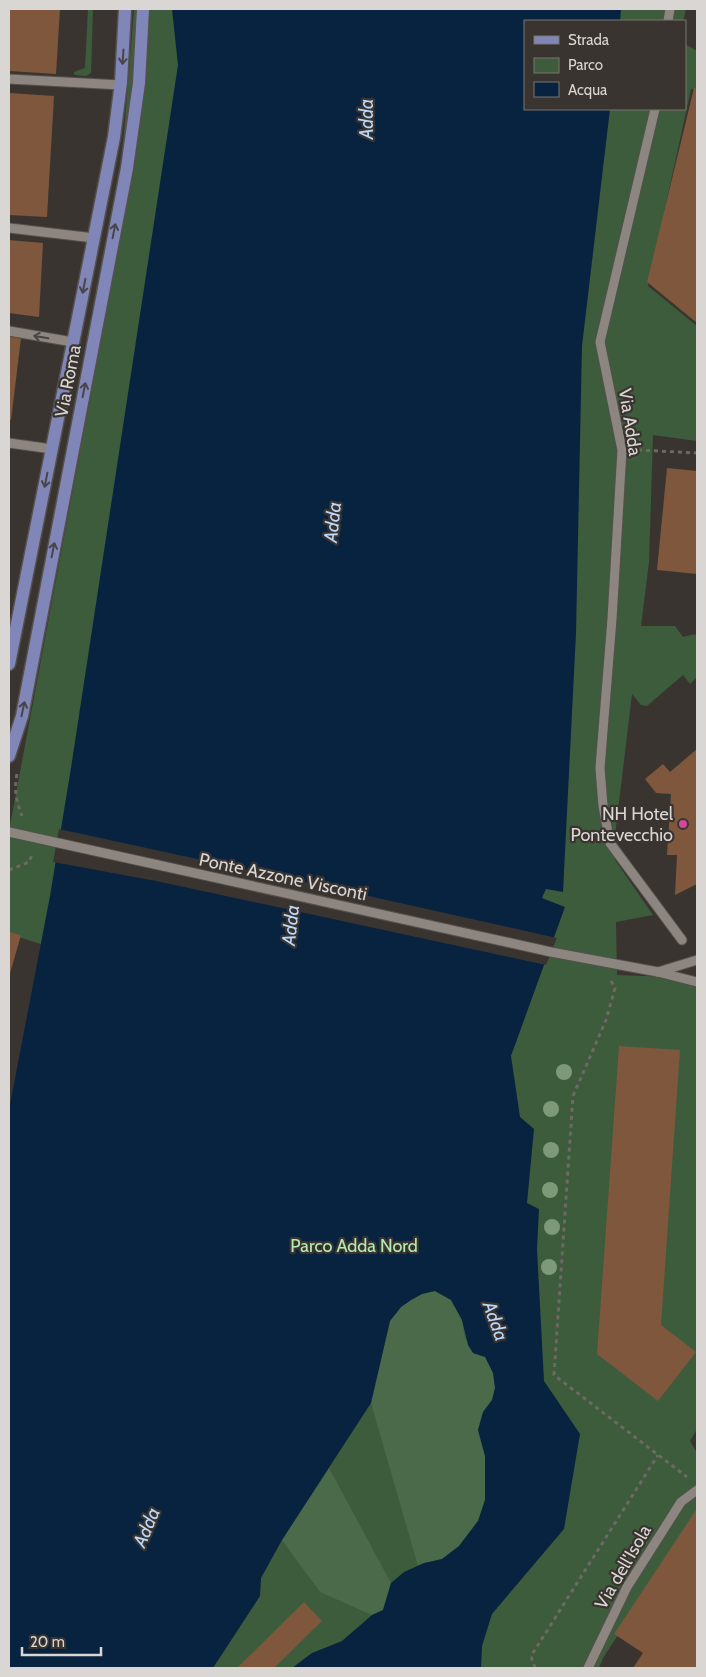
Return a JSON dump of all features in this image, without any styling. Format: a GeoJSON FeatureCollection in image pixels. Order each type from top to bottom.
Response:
{"type":"FeatureCollection","features":[{"type":"Feature","properties":{"kind":"main road","name":"Via Roma"},"geometry":{"type":"LineString","coordinates":[[9,664],[114,137],[121,85],[125,9]]}},
{"type":"Feature","properties":{"kind":"main road","name":"Via Roma"},"geometry":{"type":"LineString","coordinates":[[9,756],[22,716],[126,168],[138,93],[143,9]]}},
{"type":"Feature","properties":{"kind":"street"},"geometry":{"type":"LineString","coordinates":[[9,79],[121,85]]}},
{"type":"Feature","properties":{"kind":"street","name":"Via Adda"},"geometry":{"type":"LineString","coordinates":[[655,110],[600,342],[622,450],[612,619],[600,768],[603,806],[610,843],[682,940]]}},
{"type":"Feature","properties":{"kind":"street"},"geometry":{"type":"LineString","coordinates":[[9,228],[94,238]]}},
{"type":"Feature","properties":{"kind":"street"},"geometry":{"type":"LineString","coordinates":[[9,331],[73,342]]}},
{"type":"Feature","properties":{"kind":"street"},"geometry":{"type":"LineString","coordinates":[[9,443],[52,449]]}},
{"type":"Feature","properties":{"kind":"street","name":"Ponte Azzone Visconti"},"geometry":{"type":"LineString","coordinates":[[9,832],[551,952],[658,972],[697,982]]}},
{"type":"Feature","properties":{"kind":"street"},"geometry":{"type":"LineString","coordinates":[[658,972],[697,960]]}},
{"type":"Feature","properties":{"kind":"street","name":"Via dell'Isola"},"geometry":{"type":"LineString","coordinates":[[588,1668],[627,1587],[681,1502],[697,1490]]}},
{"type":"Feature","properties":{"kind":"path"},"geometry":{"type":"LineString","coordinates":[[622,450],[697,453]]}},
{"type":"Feature","properties":{"kind":"path"},"geometry":{"type":"LineString","coordinates":[[9,870],[29,862],[32,854]]}},
{"type":"Feature","properties":{"kind":"path"},"geometry":{"type":"LineString","coordinates":[[615,988],[606,1020],[573,1096],[554,1375],[690,1480]]}},
{"type":"Feature","properties":{"kind":"path"},"geometry":{"type":"LineString","coordinates":[[535,1668],[531,1656],[658,1455]]}},
{"type":"Feature","properties":{"kind":"green space"},"geometry":{"type":"Polygon","coordinates":[[[88,9],[93,9],[91,73],[86,76],[74,75],[74,72],[85,68],[88,9]]]}},
{"type":"Feature","properties":{"kind":"green space","name":"Parco Adda Nord"},"geometry":{"type":"Polygon","coordinates":[[[134,9],[686,9],[683,20],[524,20],[524,110],[686,110],[686,45],[697,51],[697,90],[691,89],[648,286],[697,326],[697,441],[653,435],[649,562],[641,626],[675,626],[683,637],[695,634],[697,638],[697,677],[690,684],[683,675],[647,706],[641,705],[632,694],[614,844],[615,860],[653,915],[616,922],[617,975],[697,978],[697,1429],[690,1441],[697,1453],[697,1513],[603,1658],[599,1668],[9,1668],[9,1115],[50,947],[9,934],[9,831],[112,281],[134,9]]]}},
{"type":"Feature","properties":{"kind":"green space"},"geometry":{"type":"Polygon","coordinates":[[[435,1291],[451,1300],[462,1320],[465,1338],[479,1355],[485,1357],[489,1363],[493,1373],[495,1388],[492,1400],[483,1412],[478,1430],[485,1456],[485,1500],[478,1521],[459,1546],[442,1559],[418,1566],[371,1403],[390,1321],[401,1307],[411,1300],[422,1294],[435,1291]]]}},
{"type":"Feature","properties":{"kind":"green space"},"geometry":{"type":"Polygon","coordinates":[[[329,1468],[391,1583],[383,1610],[372,1615],[320,1592],[282,1540],[329,1468]]]}},
{"type":"Feature","properties":{"kind":"water","name":"Parco Adda Nord"},"geometry":{"type":"Polygon","coordinates":[[[172,9],[621,9],[620,20],[524,20],[524,110],[610,110],[582,346],[576,633],[563,892],[546,889],[542,898],[565,907],[511,1056],[520,1117],[534,1129],[527,1203],[539,1209],[537,1249],[544,1381],[580,1434],[564,1529],[492,1614],[482,1646],[481,1668],[292,1668],[312,1653],[342,1641],[372,1615],[383,1610],[391,1583],[404,1572],[424,1563],[442,1559],[459,1546],[478,1521],[485,1500],[485,1456],[478,1430],[483,1412],[492,1400],[495,1388],[493,1373],[485,1357],[473,1353],[468,1345],[462,1320],[451,1300],[435,1291],[422,1294],[411,1300],[401,1307],[390,1321],[371,1403],[282,1540],[261,1578],[260,1596],[213,1668],[9,1668],[9,1110],[50,896],[71,768],[178,65],[172,9]]]}},
{"type":"Feature","properties":{"kind":"pier"},"geometry":{"type":"Polygon","coordinates":[[[59,829],[557,938],[546,965],[156,881],[53,862],[59,829]]]}},
{"type":"Feature","properties":{"kind":"building"},"geometry":{"type":"Polygon","coordinates":[[[9,9],[60,9],[56,74],[9,71],[9,9]]]}},
{"type":"Feature","properties":{"kind":"building"},"geometry":{"type":"Polygon","coordinates":[[[694,88],[697,89],[697,323],[647,282],[694,88]]]}},
{"type":"Feature","properties":{"kind":"building"},"geometry":{"type":"Polygon","coordinates":[[[9,93],[54,96],[47,217],[9,215],[9,93]]]}},
{"type":"Feature","properties":{"kind":"building"},"geometry":{"type":"Polygon","coordinates":[[[9,240],[43,243],[39,317],[9,313],[9,240]]]}},
{"type":"Feature","properties":{"kind":"building"},"geometry":{"type":"Polygon","coordinates":[[[9,336],[21,338],[11,420],[9,419],[9,336]]]}},
{"type":"Feature","properties":{"kind":"building"},"geometry":{"type":"Polygon","coordinates":[[[667,468],[697,471],[697,574],[657,570],[667,468]]]}},
{"type":"Feature","properties":{"kind":"building","name":"NH Hotel Pontevecchio"},"geometry":{"type":"Polygon","coordinates":[[[697,749],[697,884],[675,895],[677,855],[667,855],[671,794],[656,793],[645,779],[663,764],[670,772],[697,749]]]}},
{"type":"Feature","properties":{"kind":"building"},"geometry":{"type":"Polygon","coordinates":[[[9,932],[21,935],[9,977],[9,932]]]}},
{"type":"Feature","properties":{"kind":"building"},"geometry":{"type":"Polygon","coordinates":[[[619,1046],[680,1050],[661,1325],[696,1352],[658,1401],[597,1354],[619,1046]]]}},
{"type":"Feature","properties":{"kind":"building"},"geometry":{"type":"Polygon","coordinates":[[[696,1510],[697,1668],[633,1668],[643,1653],[614,1634],[696,1510]]]}},
{"type":"Feature","properties":{"kind":"building"},"geometry":{"type":"Polygon","coordinates":[[[304,1602],[322,1621],[274,1668],[237,1668],[304,1602]]]}},
{"type":"Feature","properties":{"kind":"place","name":"NH Hotel Pontevecchio"},"geometry":{"type":"Point","coordinates":[683,824]}},
{"type":"Feature","properties":{"kind":"water label","name":"Adda"},"geometry":{"type":"Point","coordinates":[366,119]}},
{"type":"Feature","properties":{"kind":"water label","name":"Adda"},"geometry":{"type":"Point","coordinates":[332,522]}},
{"type":"Feature","properties":{"kind":"water label","name":"Adda"},"geometry":{"type":"Point","coordinates":[290,925]}},
{"type":"Feature","properties":{"kind":"water label","name":"Adda"},"geometry":{"type":"Point","coordinates":[496,1321]}},
{"type":"Feature","properties":{"kind":"water label","name":"Adda"},"geometry":{"type":"Point","coordinates":[146,1527]}}]}
